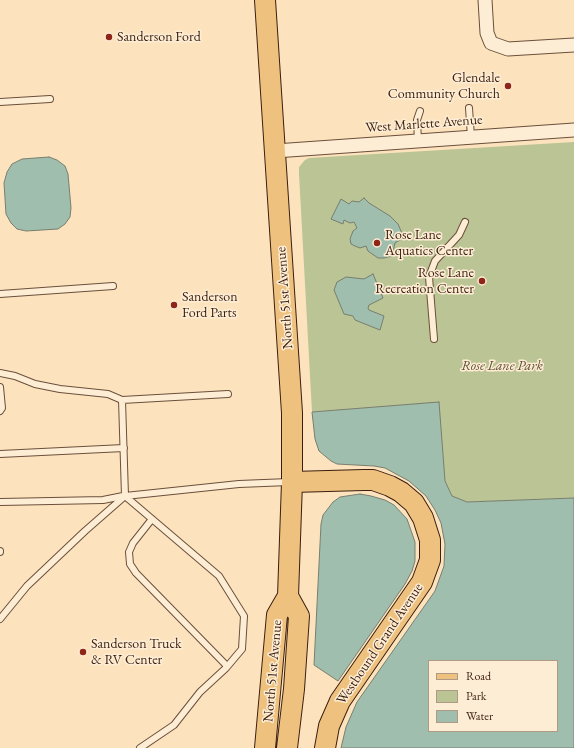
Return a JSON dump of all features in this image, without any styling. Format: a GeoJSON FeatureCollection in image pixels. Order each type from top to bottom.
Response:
{"type":"FeatureCollection","features":[{"type":"Feature","properties":{"kind":"main road","name":"North 51st Avenue"},"geometry":{"type":"LineString","coordinates":[[265,0],[292,413],[292,482],[288,596],[277,615],[265,748]]}},
{"type":"Feature","properties":{"kind":"main road","name":"Westbound Grand Avenue"},"geometry":{"type":"LineString","coordinates":[[292,482],[373,480],[390,486],[402,492],[414,503],[423,518],[430,540],[430,560],[422,582],[340,701],[328,726],[325,748]]}},
{"type":"Feature","properties":{"kind":"main road","name":"North 51st Avenue"},"geometry":{"type":"LineString","coordinates":[[287,748],[294,689],[299,616],[288,596]]}},
{"type":"Feature","properties":{"kind":"street"},"geometry":{"type":"LineString","coordinates":[[484,0],[487,33],[491,43],[508,49],[574,45]]}},
{"type":"Feature","properties":{"kind":"street","name":"West Marlette Avenue"},"geometry":{"type":"LineString","coordinates":[[275,151],[574,130]]}},
{"type":"Feature","properties":{"kind":"lane"},"geometry":{"type":"LineString","coordinates":[[0,102],[50,99]]}},
{"type":"Feature","properties":{"kind":"lane"},"geometry":{"type":"LineString","coordinates":[[469,108],[471,137]]}},
{"type":"Feature","properties":{"kind":"lane"},"geometry":{"type":"LineString","coordinates":[[418,141],[417,120],[420,111]]}},
{"type":"Feature","properties":{"kind":"lane"},"geometry":{"type":"LineString","coordinates":[[434,339],[429,276],[435,261],[459,235],[465,222]]}},
{"type":"Feature","properties":{"kind":"lane"},"geometry":{"type":"LineString","coordinates":[[0,294],[113,286]]}},
{"type":"Feature","properties":{"kind":"lane"},"geometry":{"type":"LineString","coordinates":[[0,373],[15,376],[35,384],[60,389],[108,394],[122,400],[228,394]]}},
{"type":"Feature","properties":{"kind":"lane"},"geometry":{"type":"LineString","coordinates":[[0,387],[2,408],[0,411]]}},
{"type":"Feature","properties":{"kind":"lane"},"geometry":{"type":"LineString","coordinates":[[122,400],[125,496],[219,576],[244,616],[242,649],[200,692],[174,725],[140,748]]}},
{"type":"Feature","properties":{"kind":"lane"},"geometry":{"type":"LineString","coordinates":[[0,454],[124,448]]}},
{"type":"Feature","properties":{"kind":"lane"},"geometry":{"type":"LineString","coordinates":[[0,502],[103,500],[125,496],[239,484],[292,482]]}},
{"type":"Feature","properties":{"kind":"lane"},"geometry":{"type":"LineString","coordinates":[[0,619],[27,586],[85,531],[125,496]]}},
{"type":"Feature","properties":{"kind":"lane"},"geometry":{"type":"LineString","coordinates":[[152,519],[133,543],[129,552],[130,564],[136,573],[227,666]]}},
{"type":"Feature","properties":{"kind":"green space","name":"Rose Lane Park"},"geometry":{"type":"Polygon","coordinates":[[[574,142],[574,498],[467,502],[452,496],[445,481],[438,403],[312,412],[299,174],[299,167],[305,160],[309,158],[574,142]]]}},
{"type":"Feature","properties":{"kind":"water"},"geometry":{"type":"Polygon","coordinates":[[[49,157],[57,160],[65,166],[68,174],[71,208],[70,217],[65,224],[58,229],[26,231],[17,229],[11,223],[6,214],[4,183],[7,172],[12,164],[22,159],[49,157]]]}},
{"type":"Feature","properties":{"kind":"water"},"geometry":{"type":"Polygon","coordinates":[[[364,198],[369,203],[390,216],[398,224],[403,238],[395,243],[392,256],[378,258],[368,251],[366,246],[360,248],[351,244],[350,239],[353,231],[357,228],[354,222],[350,223],[344,220],[343,224],[331,219],[341,199],[349,204],[352,201],[359,202],[364,198]]]}},
{"type":"Feature","properties":{"kind":"water"},"geometry":{"type":"Polygon","coordinates":[[[373,274],[383,298],[369,305],[368,308],[369,310],[384,316],[380,330],[355,320],[353,316],[344,314],[334,290],[337,282],[346,277],[364,279],[373,274]]]}},
{"type":"Feature","properties":{"kind":"water"},"geometry":{"type":"Polygon","coordinates":[[[439,402],[445,481],[452,496],[467,502],[574,498],[574,748],[341,748],[346,727],[357,702],[435,591],[444,566],[445,544],[441,523],[435,510],[426,496],[409,481],[385,468],[337,464],[319,451],[315,439],[312,412],[439,402]]]}},
{"type":"Feature","properties":{"kind":"water"},"geometry":{"type":"Polygon","coordinates":[[[360,494],[385,500],[394,505],[407,519],[415,542],[415,561],[412,571],[405,584],[338,681],[314,665],[321,524],[323,515],[333,502],[340,497],[360,494]]]}},
{"type":"Feature","properties":{"kind":"place","name":"Sanderson Ford"},"geometry":{"type":"Point","coordinates":[109,37]}},
{"type":"Feature","properties":{"kind":"place","name":"Glendale Community Church"},"geometry":{"type":"Point","coordinates":[508,86]}},
{"type":"Feature","properties":{"kind":"place","name":"Rose Lane Aquatics Center"},"geometry":{"type":"Point","coordinates":[377,243]}},
{"type":"Feature","properties":{"kind":"place","name":"Rose Lane Recreation Center"},"geometry":{"type":"Point","coordinates":[482,281]}},
{"type":"Feature","properties":{"kind":"place","name":"Sanderson Ford Parts"},"geometry":{"type":"Point","coordinates":[174,305]}},
{"type":"Feature","properties":{"kind":"place","name":"Sanderson Truck & RV Center"},"geometry":{"type":"Point","coordinates":[83,652]}}]}
